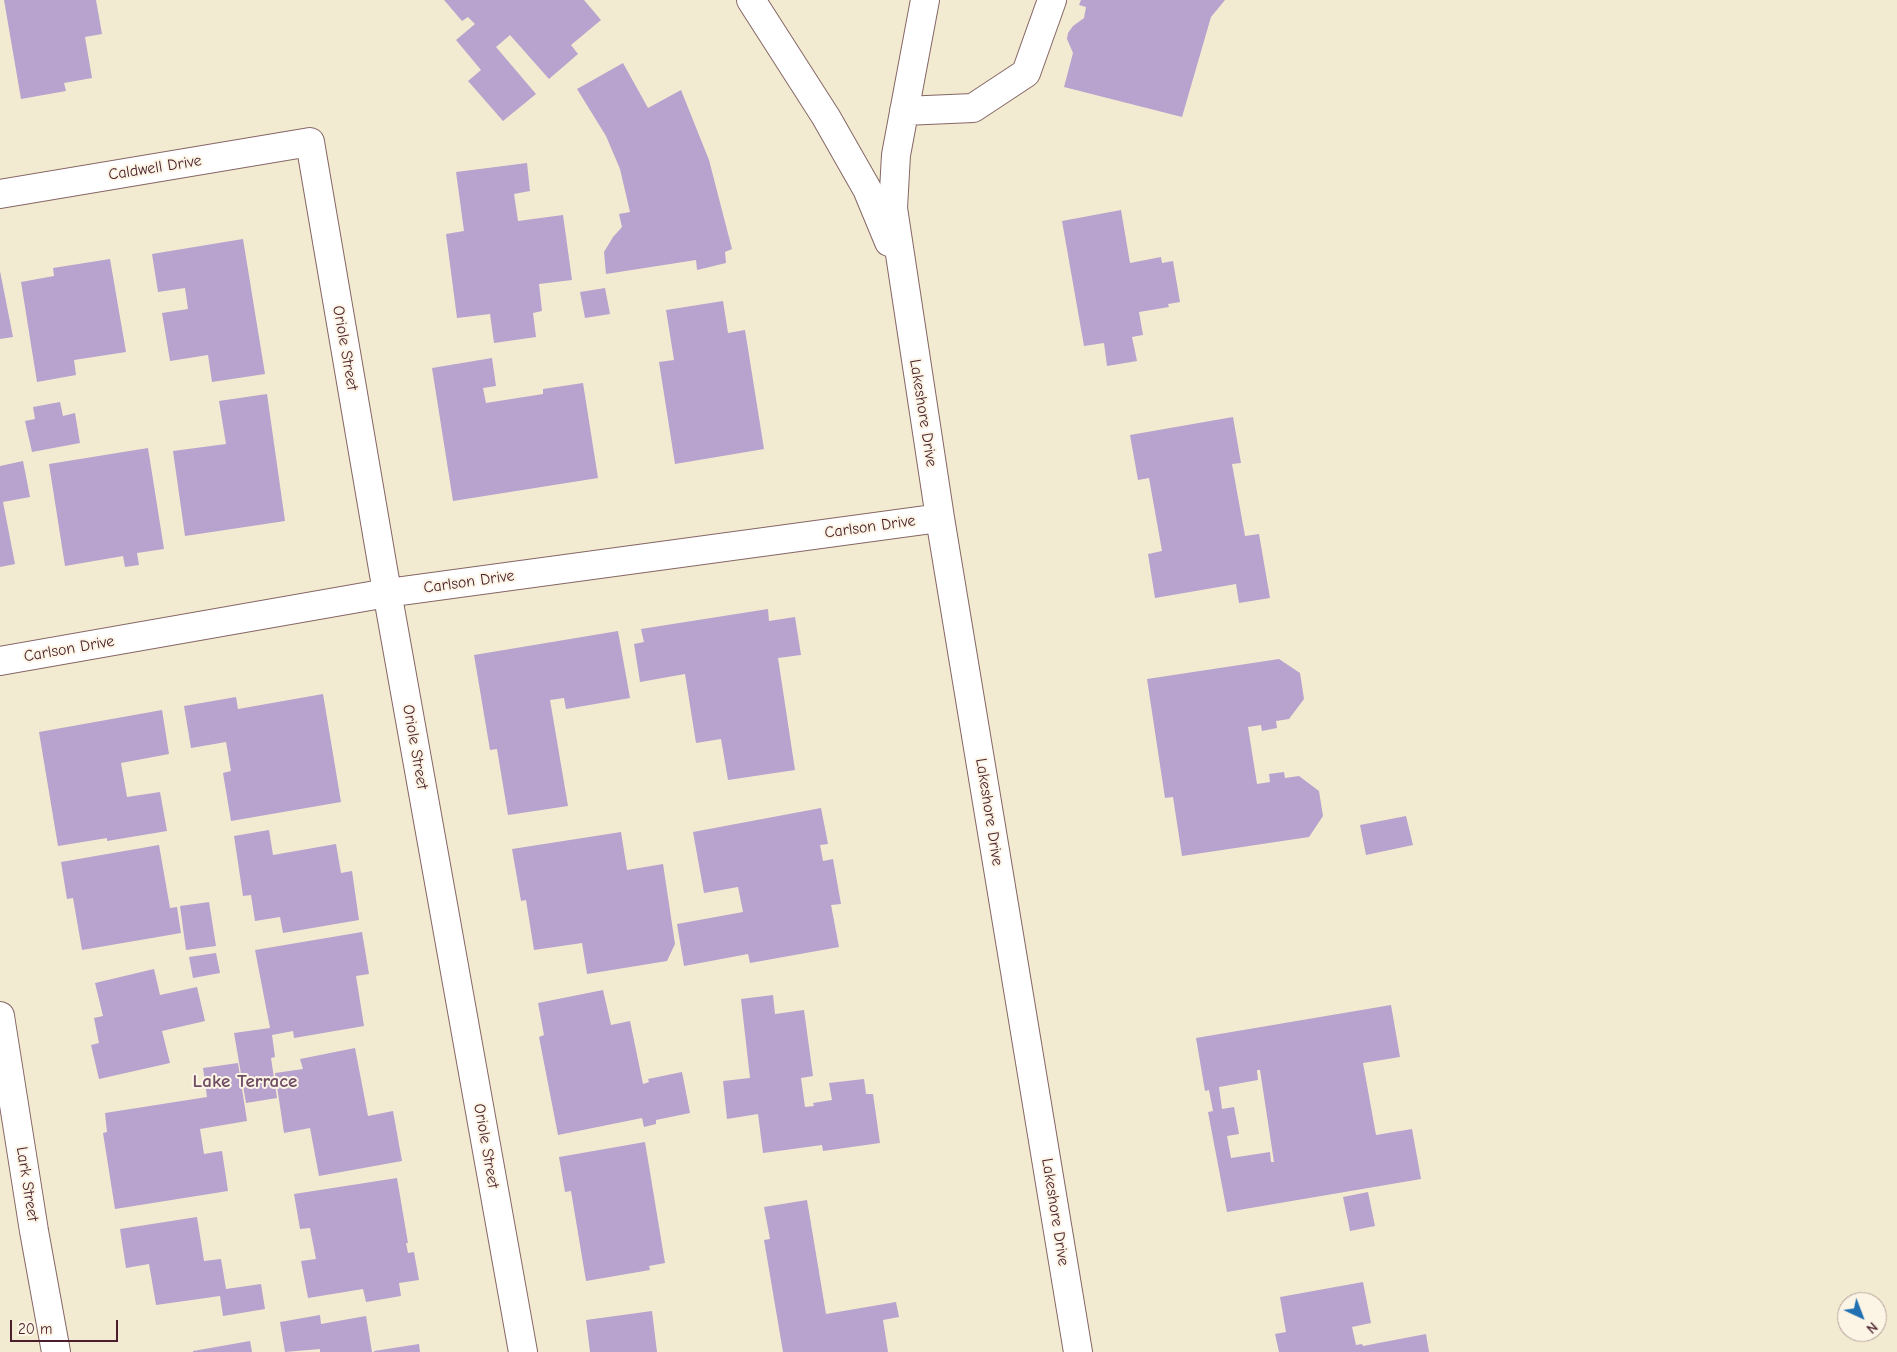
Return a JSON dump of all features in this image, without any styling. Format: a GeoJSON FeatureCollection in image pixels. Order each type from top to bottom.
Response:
{"type":"FeatureCollection","features":[{"type":"Feature","properties":{"kind":"street","name":"Lakeshore Drive"},"geometry":{"type":"LineString","coordinates":[[751,0],[826,117],[867,189],[902,272]]}},
{"type":"Feature","properties":{"kind":"street","name":"Lakeshore Drive"},"geometry":{"type":"LineString","coordinates":[[925,0],[896,155],[893,208],[940,518],[1078,1352]]}},
{"type":"Feature","properties":{"kind":"street"},"geometry":{"type":"LineString","coordinates":[[904,111],[974,108],[1026,73],[1052,0]]}},
{"type":"Feature","properties":{"kind":"street","name":"Caldwell Drive"},"geometry":{"type":"LineString","coordinates":[[0,194],[310,142]]}},
{"type":"Feature","properties":{"kind":"street","name":"Oriole Street"},"geometry":{"type":"LineString","coordinates":[[310,142],[387,593],[523,1352]]}},
{"type":"Feature","properties":{"kind":"street","name":"Carlson Drive"},"geometry":{"type":"LineString","coordinates":[[0,660],[387,593],[940,518]]}},
{"type":"Feature","properties":{"kind":"street","name":"Lark Street"},"geometry":{"type":"LineString","coordinates":[[0,1016],[32,1221],[56,1352]]}},
{"type":"Feature","properties":{"kind":"building"},"geometry":{"type":"Polygon","coordinates":[[[4,0],[96,0],[102,34],[85,37],[92,78],[64,83],[66,91],[21,99],[4,0]]]}},
{"type":"Feature","properties":{"kind":"building"},"geometry":{"type":"Polygon","coordinates":[[[444,0],[584,0],[601,20],[571,45],[578,54],[549,79],[510,35],[496,47],[536,94],[503,121],[468,81],[481,70],[456,40],[475,24],[468,17],[462,21],[444,0]]]}},
{"type":"Feature","properties":{"kind":"building"},"geometry":{"type":"Polygon","coordinates":[[[1081,0],[1225,0],[1211,17],[1182,117],[1064,87],[1073,53],[1067,39],[1068,33],[1073,26],[1084,18],[1086,7],[1079,5],[1081,0]]]}},
{"type":"Feature","properties":{"kind":"building"},"geometry":{"type":"Polygon","coordinates":[[[623,63],[648,108],[681,90],[709,160],[732,249],[725,252],[726,263],[697,270],[696,260],[606,274],[604,252],[622,227],[619,214],[630,212],[620,169],[606,136],[577,89],[623,63]]]}},
{"type":"Feature","properties":{"kind":"building"},"geometry":{"type":"Polygon","coordinates":[[[527,163],[530,191],[514,194],[518,221],[563,215],[572,280],[539,284],[542,311],[533,313],[536,337],[494,343],[490,314],[457,318],[446,234],[464,231],[456,172],[527,163]]]}},
{"type":"Feature","properties":{"kind":"building"},"geometry":{"type":"Polygon","coordinates":[[[1121,210],[1130,263],[1161,257],[1162,263],[1173,261],[1180,302],[1168,304],[1169,307],[1139,312],[1143,335],[1132,337],[1137,361],[1107,366],[1104,343],[1084,346],[1062,221],[1121,210]]]}},
{"type":"Feature","properties":{"kind":"building"},"geometry":{"type":"Polygon","coordinates":[[[243,239],[265,374],[212,382],[208,355],[170,361],[162,313],[188,309],[185,288],[158,292],[152,254],[243,239]]]}},
{"type":"Feature","properties":{"kind":"building"},"geometry":{"type":"Polygon","coordinates":[[[110,259],[126,352],[74,360],[76,375],[37,382],[21,282],[54,276],[53,268],[110,259]]]}},
{"type":"Feature","properties":{"kind":"building"},"geometry":{"type":"Polygon","coordinates":[[[0,271],[13,337],[0,339],[0,271]]]}},
{"type":"Feature","properties":{"kind":"building"},"geometry":{"type":"Polygon","coordinates":[[[605,288],[610,314],[585,318],[580,292],[605,288]]]}},
{"type":"Feature","properties":{"kind":"building"},"geometry":{"type":"Polygon","coordinates":[[[723,301],[728,333],[745,330],[764,449],[675,464],[659,362],[674,360],[666,310],[723,301]]]}},
{"type":"Feature","properties":{"kind":"building"},"geometry":{"type":"Polygon","coordinates":[[[492,358],[496,386],[483,388],[486,403],[543,394],[543,389],[583,383],[598,478],[453,501],[432,368],[492,358]]]}},
{"type":"Feature","properties":{"kind":"building"},"geometry":{"type":"Polygon","coordinates":[[[267,394],[285,521],[185,536],[173,451],[226,444],[219,401],[267,394]]]}},
{"type":"Feature","properties":{"kind":"building"},"geometry":{"type":"Polygon","coordinates":[[[60,402],[63,416],[75,413],[80,443],[32,452],[25,421],[35,419],[33,407],[60,402]]]}},
{"type":"Feature","properties":{"kind":"building"},"geometry":{"type":"Polygon","coordinates":[[[1233,417],[1241,463],[1232,464],[1245,536],[1259,534],[1270,598],[1239,603],[1236,584],[1155,598],[1148,554],[1162,551],[1149,478],[1138,480],[1130,435],[1233,417]]]}},
{"type":"Feature","properties":{"kind":"building"},"geometry":{"type":"Polygon","coordinates":[[[148,448],[164,549],[137,553],[139,565],[125,567],[123,556],[65,566],[49,464],[148,448]]]}},
{"type":"Feature","properties":{"kind":"building"},"geometry":{"type":"Polygon","coordinates":[[[23,461],[30,497],[3,502],[15,564],[0,567],[0,466],[23,461]]]}},
{"type":"Feature","properties":{"kind":"building"},"geometry":{"type":"Polygon","coordinates":[[[768,609],[769,621],[795,617],[801,655],[778,658],[795,770],[728,780],[721,739],[696,743],[685,674],[640,682],[634,644],[644,642],[641,629],[768,609]]]}},
{"type":"Feature","properties":{"kind":"building"},"geometry":{"type":"Polygon","coordinates":[[[618,631],[630,698],[566,709],[564,698],[550,700],[568,806],[508,815],[497,749],[490,750],[474,655],[618,631]]]}},
{"type":"Feature","properties":{"kind":"building"},"geometry":{"type":"Polygon","coordinates":[[[1279,659],[1300,673],[1304,699],[1289,719],[1276,721],[1277,728],[1262,731],[1261,725],[1248,727],[1257,784],[1270,782],[1269,774],[1284,772],[1285,778],[1299,776],[1319,791],[1323,816],[1309,837],[1182,856],[1173,797],[1165,798],[1147,679],[1279,659]]]}},
{"type":"Feature","properties":{"kind":"building"},"geometry":{"type":"Polygon","coordinates":[[[323,694],[341,802],[231,821],[223,773],[231,771],[226,742],[191,748],[184,706],[236,697],[238,709],[323,694]]]}},
{"type":"Feature","properties":{"kind":"building"},"geometry":{"type":"Polygon","coordinates":[[[162,710],[169,754],[121,763],[127,797],[160,792],[167,831],[107,841],[107,838],[58,846],[39,732],[162,710]]]}},
{"type":"Feature","properties":{"kind":"building"},"geometry":{"type":"Polygon","coordinates":[[[821,808],[828,844],[820,845],[823,861],[833,859],[841,904],[831,905],[839,947],[750,963],[748,954],[684,966],[677,924],[743,912],[738,887],[704,893],[693,832],[821,808]]]}},
{"type":"Feature","properties":{"kind":"building"},"geometry":{"type":"Polygon","coordinates":[[[1406,816],[1413,845],[1366,855],[1360,825],[1406,816]]]}},
{"type":"Feature","properties":{"kind":"building"},"geometry":{"type":"Polygon","coordinates":[[[269,830],[273,855],[336,844],[341,873],[352,871],[359,920],[283,933],[280,917],[255,921],[251,895],[243,896],[234,836],[269,830]]]}},
{"type":"Feature","properties":{"kind":"building"},"geometry":{"type":"Polygon","coordinates":[[[621,832],[627,870],[663,864],[675,944],[667,961],[587,974],[582,943],[534,950],[526,900],[521,901],[512,849],[621,832]]]}},
{"type":"Feature","properties":{"kind":"building"},"geometry":{"type":"Polygon","coordinates":[[[159,845],[170,908],[177,907],[181,933],[82,950],[73,898],[67,899],[61,862],[159,845]]]}},
{"type":"Feature","properties":{"kind":"building"},"geometry":{"type":"Polygon","coordinates":[[[209,902],[216,946],[186,950],[180,906],[209,902]]]}},
{"type":"Feature","properties":{"kind":"building"},"geometry":{"type":"Polygon","coordinates":[[[362,932],[369,974],[356,976],[364,1026],[294,1038],[293,1031],[272,1035],[275,1057],[271,1058],[277,1098],[246,1103],[234,1033],[270,1028],[255,950],[362,932]]]}},
{"type":"Feature","properties":{"kind":"building"},"geometry":{"type":"Polygon","coordinates":[[[216,953],[220,973],[193,978],[189,957],[216,953]]]}},
{"type":"Feature","properties":{"kind":"building"},"geometry":{"type":"Polygon","coordinates":[[[154,969],[160,995],[197,987],[205,1021],[162,1031],[170,1063],[99,1079],[91,1045],[99,1043],[94,1018],[103,1016],[95,983],[154,969]]]}},
{"type":"Feature","properties":{"kind":"building"},"geometry":{"type":"Polygon","coordinates":[[[603,990],[611,1025],[630,1021],[643,1084],[649,1082],[648,1079],[682,1072],[690,1113],[656,1120],[656,1124],[644,1127],[642,1118],[558,1135],[539,1037],[544,1035],[538,1003],[603,990]]]}},
{"type":"Feature","properties":{"kind":"building"},"geometry":{"type":"Polygon","coordinates":[[[773,995],[775,1014],[804,1010],[813,1076],[801,1078],[805,1107],[814,1106],[813,1103],[832,1100],[829,1083],[864,1079],[866,1094],[873,1094],[880,1143],[823,1151],[822,1145],[763,1153],[758,1114],[727,1119],[723,1081],[750,1078],[741,999],[773,995]]]}},
{"type":"Feature","properties":{"kind":"building"},"geometry":{"type":"Polygon","coordinates":[[[1391,1005],[1400,1057],[1363,1063],[1376,1135],[1412,1129],[1421,1179],[1227,1212],[1208,1112],[1213,1111],[1209,1090],[1205,1091],[1196,1038],[1391,1005]],[[1257,1070],[1258,1080],[1219,1087],[1222,1109],[1234,1107],[1239,1134],[1227,1136],[1231,1158],[1270,1152],[1271,1162],[1274,1162],[1260,1070],[1257,1070]]]}},
{"type":"Feature","properties":{"kind":"building"},"geometry":{"type":"Polygon","coordinates":[[[355,1048],[368,1116],[393,1111],[402,1161],[319,1176],[310,1128],[284,1133],[275,1073],[303,1069],[300,1059],[355,1048]]]}},
{"type":"Feature","properties":{"kind":"building"},"geometry":{"type":"Polygon","coordinates":[[[238,1063],[247,1121],[200,1129],[204,1154],[222,1151],[228,1191],[115,1209],[103,1133],[107,1132],[105,1113],[207,1097],[203,1068],[238,1063]]]}},
{"type":"Feature","properties":{"kind":"building"},"geometry":{"type":"Polygon","coordinates":[[[645,1142],[665,1263],[649,1266],[650,1270],[586,1281],[571,1191],[565,1192],[559,1157],[645,1142]]]}},
{"type":"Feature","properties":{"kind":"building"},"geometry":{"type":"Polygon","coordinates":[[[397,1178],[408,1253],[414,1252],[419,1280],[399,1283],[401,1296],[366,1302],[363,1289],[308,1298],[301,1261],[316,1259],[310,1228],[300,1229],[294,1194],[397,1178]]]}},
{"type":"Feature","properties":{"kind":"building"},"geometry":{"type":"Polygon","coordinates":[[[1368,1192],[1375,1226],[1350,1231],[1343,1197],[1368,1192]]]}},
{"type":"Feature","properties":{"kind":"building"},"geometry":{"type":"Polygon","coordinates":[[[807,1200],[826,1314],[896,1302],[899,1317],[883,1320],[888,1352],[783,1352],[764,1240],[770,1239],[764,1207],[807,1200]]]}},
{"type":"Feature","properties":{"kind":"building"},"geometry":{"type":"Polygon","coordinates":[[[197,1217],[204,1261],[221,1259],[226,1289],[261,1284],[265,1309],[223,1316],[220,1296],[156,1305],[149,1264],[126,1268],[120,1229],[197,1217]]]}},
{"type":"Feature","properties":{"kind":"building"},"geometry":{"type":"Polygon","coordinates":[[[1363,1282],[1371,1323],[1352,1327],[1356,1345],[1362,1344],[1363,1346],[1426,1334],[1429,1352],[1279,1352],[1275,1334],[1286,1332],[1280,1297],[1363,1282]]]}},
{"type":"Feature","properties":{"kind":"building"},"geometry":{"type":"Polygon","coordinates":[[[652,1311],[657,1352],[590,1352],[586,1320],[652,1311]]]}},
{"type":"Feature","properties":{"kind":"building"},"geometry":{"type":"Polygon","coordinates":[[[320,1315],[321,1324],[366,1316],[372,1352],[320,1352],[320,1349],[285,1352],[280,1322],[320,1315]]]}},
{"type":"Feature","properties":{"kind":"building"},"geometry":{"type":"Polygon","coordinates":[[[250,1341],[252,1352],[193,1352],[193,1351],[250,1341]]]}},
{"type":"Feature","properties":{"kind":"building"},"geometry":{"type":"Polygon","coordinates":[[[419,1344],[420,1352],[374,1352],[374,1351],[419,1344]]]}},
{"type":"Feature","properties":{"kind":"district","name":"Lake Terrace"},"geometry":{"type":"Point","coordinates":[245,1082]}}]}
